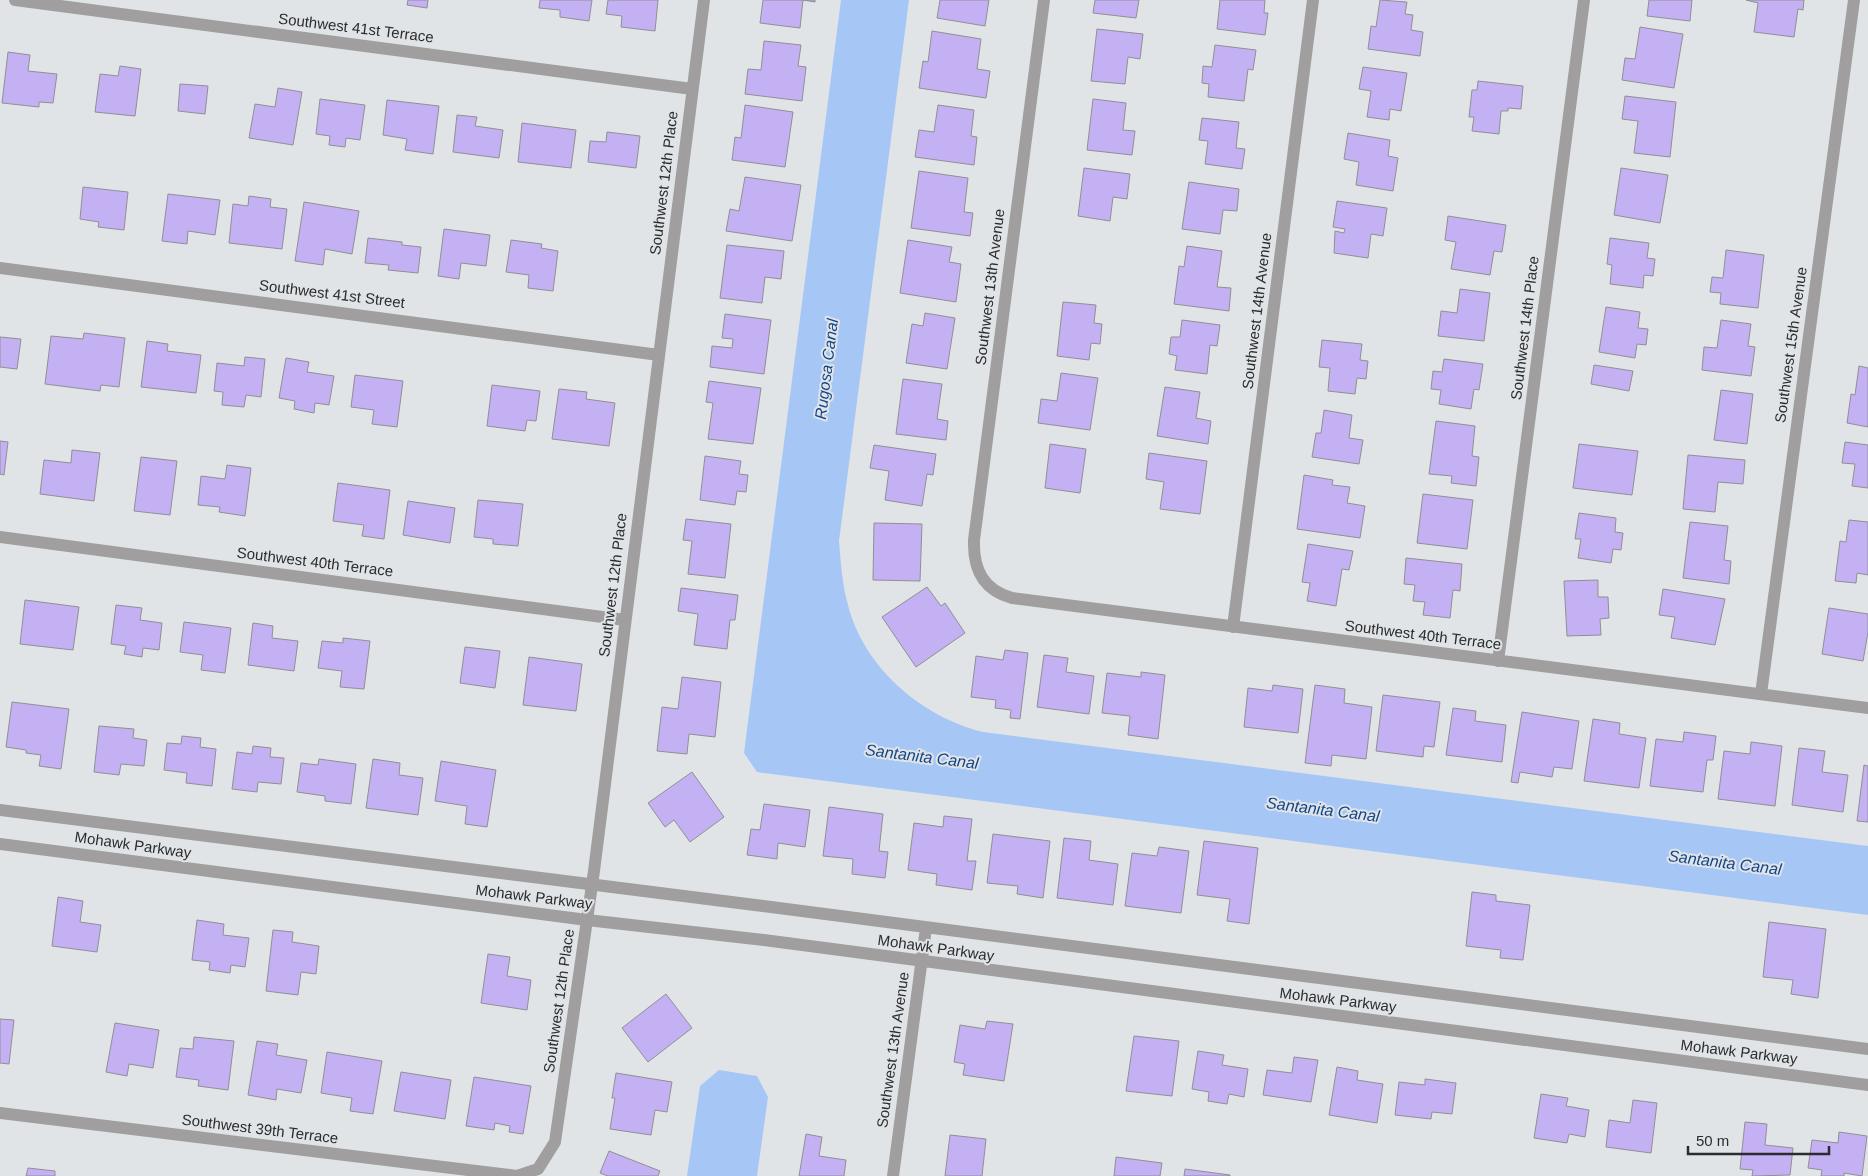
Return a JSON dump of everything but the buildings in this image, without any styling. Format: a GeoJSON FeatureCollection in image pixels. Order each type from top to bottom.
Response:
{"type":"FeatureCollection","features":[{"type":"Feature","properties":{"kind":"street","name":"Southwest 41st Terrace"},"geometry":{"type":"LineString","coordinates":[[15,0],[692,89]]}},
{"type":"Feature","properties":{"kind":"street","name":"Southwest 12th Place"},"geometry":{"type":"LineString","coordinates":[[538,1169],[555,1142],[592,885],[704,0]]}},
{"type":"Feature","properties":{"kind":"street","name":"Southwest 13th Avenue"},"geometry":{"type":"LineString","coordinates":[[980,578],[974,559],[974,540],[1044,0]]}},
{"type":"Feature","properties":{"kind":"street","name":"Southwest 14th Avenue"},"geometry":{"type":"LineString","coordinates":[[1233,627],[1313,0]]}},
{"type":"Feature","properties":{"kind":"street","name":"Southwest 14th Place"},"geometry":{"type":"LineString","coordinates":[[1498,661],[1584,0]]}},
{"type":"Feature","properties":{"kind":"street","name":"Southwest 15th Avenue"},"geometry":{"type":"LineString","coordinates":[[1761,694],[1854,0]]}},
{"type":"Feature","properties":{"kind":"street","name":"Southwest 41st Street"},"geometry":{"type":"LineString","coordinates":[[0,268],[659,355]]}},
{"type":"Feature","properties":{"kind":"street","name":"Southwest 40th Terrace"},"geometry":{"type":"LineString","coordinates":[[0,537],[625,620]]}},
{"type":"Feature","properties":{"kind":"street","name":"Southwest 40th Terrace"},"geometry":{"type":"LineString","coordinates":[[980,578],[994,590],[1012,598],[1868,708]]}},
{"type":"Feature","properties":{"kind":"street","name":"Mohawk Parkway"},"geometry":{"type":"LineString","coordinates":[[0,810],[1868,1050]]}},
{"type":"Feature","properties":{"kind":"street","name":"Mohawk Parkway"},"geometry":{"type":"LineString","coordinates":[[0,844],[587,920],[764,940],[1868,1085]]}},
{"type":"Feature","properties":{"kind":"street","name":"Southwest 13th Avenue"},"geometry":{"type":"LineString","coordinates":[[893,1176],[926,928]]}},
{"type":"Feature","properties":{"kind":"street","name":"Southwest 39th Terrace"},"geometry":{"type":"LineString","coordinates":[[0,1113],[517,1176],[538,1169]]}},
{"type":"Feature","properties":{"kind":"water"},"geometry":{"type":"Polygon","coordinates":[[[841,0],[909,0],[839,541],[844,589],[856,628],[867,649],[882,669],[899,686],[918,702],[938,715],[960,725],[983,732],[1868,846],[1868,915],[757,772],[744,753],[841,0]]]}},
{"type":"Feature","properties":{"kind":"water"},"geometry":{"type":"Polygon","coordinates":[[[719,1070],[757,1076],[768,1097],[757,1176],[687,1176],[700,1086],[719,1070]]]}},
{"type":"Feature","properties":{"kind":"water label","name":"Rugosa Canal"},"geometry":{"type":"Point","coordinates":[826,369]}},
{"type":"Feature","properties":{"kind":"water label","name":"Santanita Canal"},"geometry":{"type":"Point","coordinates":[922,756]}},
{"type":"Feature","properties":{"kind":"water label","name":"Santanita Canal"},"geometry":{"type":"Point","coordinates":[1323,809]}},
{"type":"Feature","properties":{"kind":"water label","name":"Santanita Canal"},"geometry":{"type":"Point","coordinates":[1725,862]}}]}
